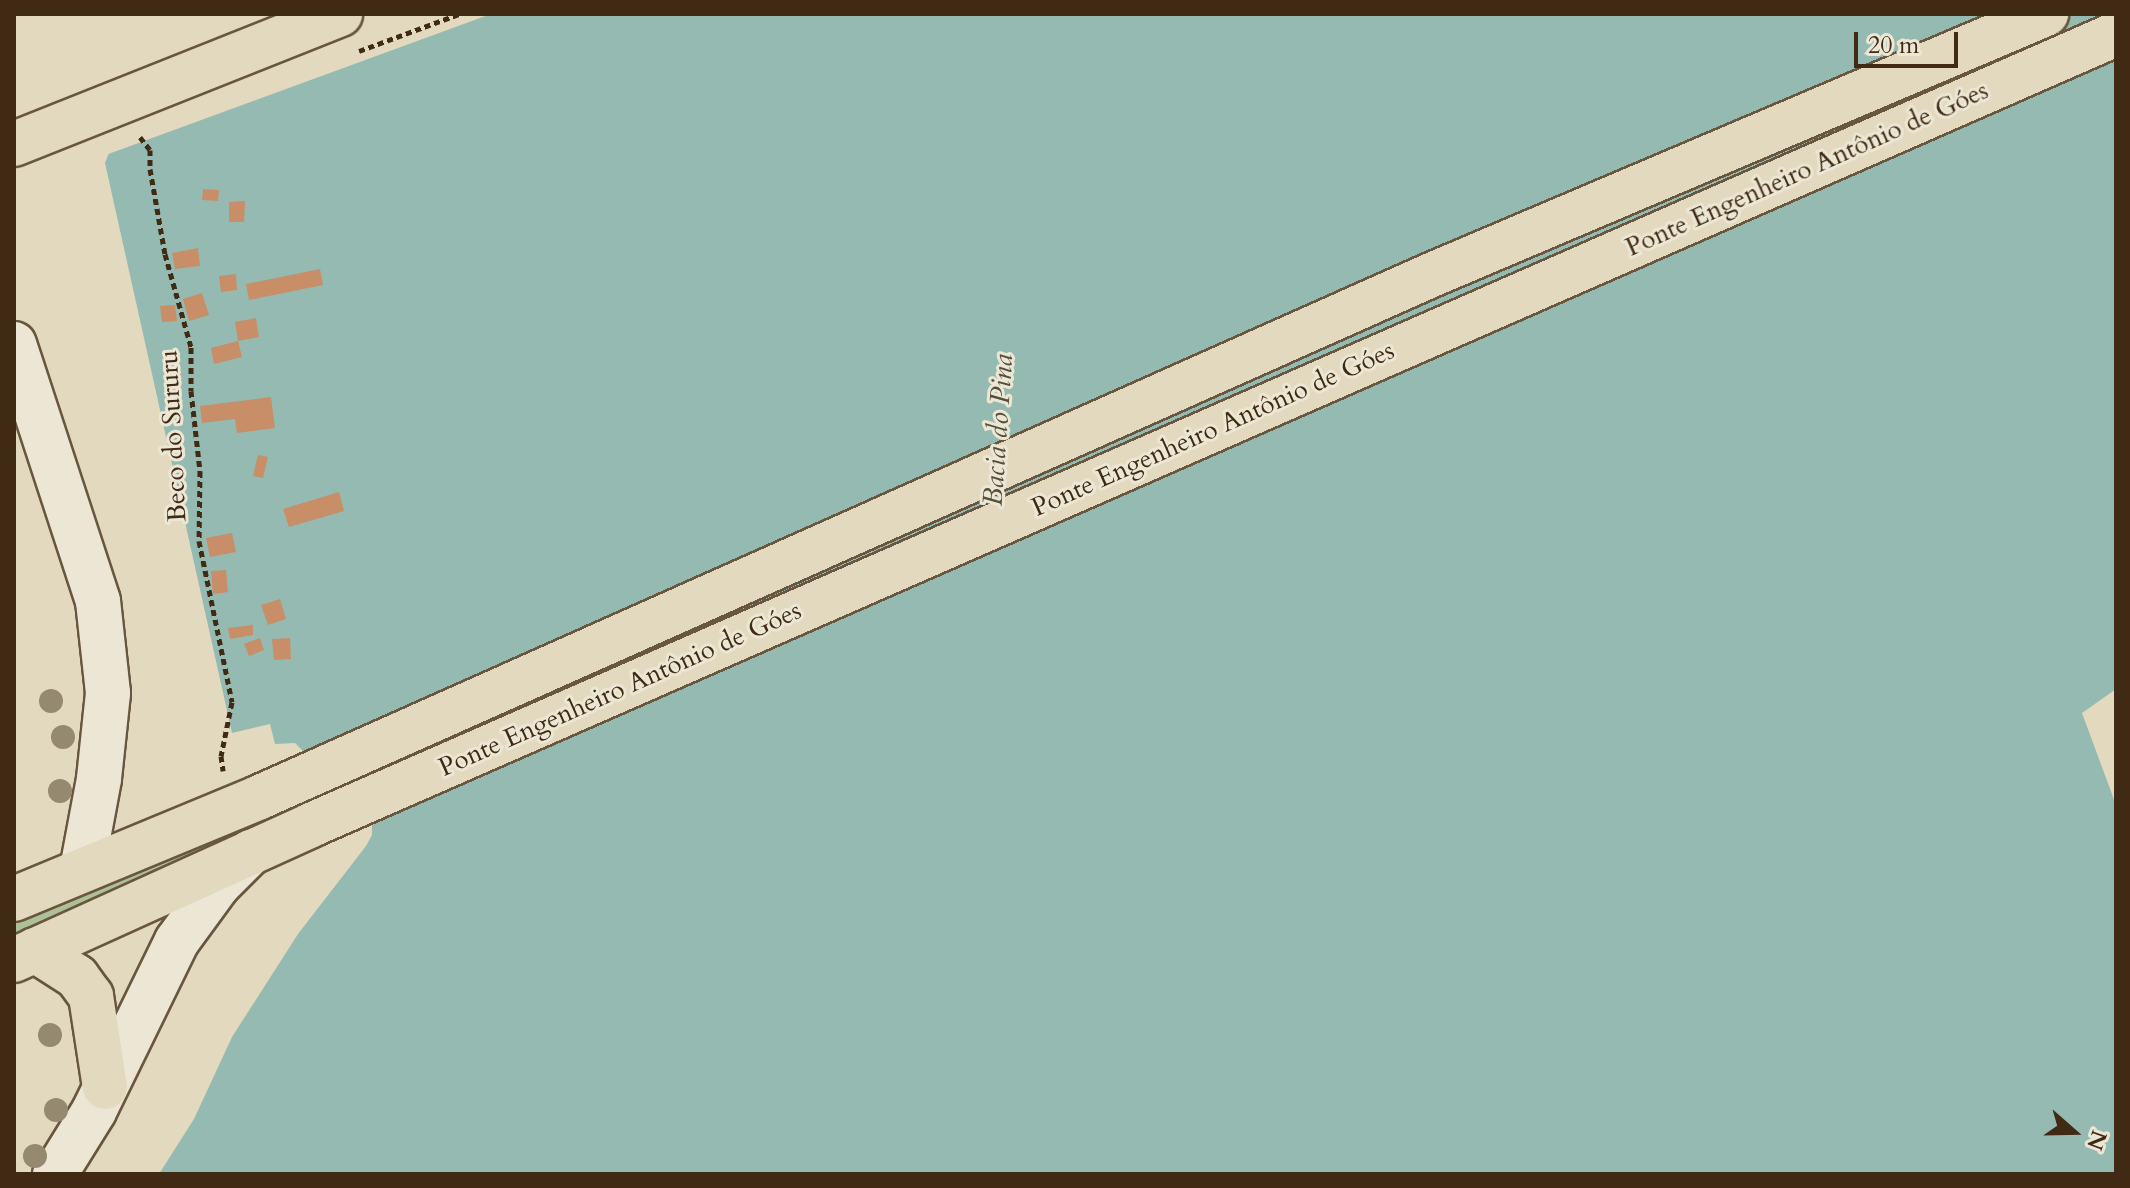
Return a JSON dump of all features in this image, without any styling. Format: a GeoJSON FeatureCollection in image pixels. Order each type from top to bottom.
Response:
{"type":"FeatureCollection","features":[{"type":"Feature","properties":{"kind":"main road"},"geometry":{"type":"LineString","coordinates":[[14,144],[340,14]]}},
{"type":"Feature","properties":{"kind":"main road","name":"Ponte Engenheiro Antônio de Góes"},"geometry":{"type":"LineString","coordinates":[[14,899],[247,802],[1407,286],[2046,14]]}},
{"type":"Feature","properties":{"kind":"main road","name":"Ponte Engenheiro Antônio de Góes"},"geometry":{"type":"LineString","coordinates":[[24,955],[252,850],[2116,34]]}},
{"type":"Feature","properties":{"kind":"main road"},"geometry":{"type":"LineString","coordinates":[[24,955],[77,977],[91,996],[105,1087]]}},
{"type":"Feature","properties":{"kind":"street"},"geometry":{"type":"LineString","coordinates":[[14,344],[98,601],[108,693],[99,779],[82,870]]}},
{"type":"Feature","properties":{"kind":"street"},"geometry":{"type":"LineString","coordinates":[[55,1174],[94,1111],[177,941],[218,885],[252,850]]}},
{"type":"Feature","properties":{"kind":"path","name":"Beco do Sururu"},"geometry":{"type":"LineString","coordinates":[[131,138],[142,137],[150,150],[150,169],[165,254],[191,347],[191,391],[200,471],[199,541],[232,702],[221,756],[224,785],[247,802]]}},
{"type":"Feature","properties":{"kind":"green space"},"geometry":{"type":"Polygon","coordinates":[[[296,801],[301,808],[14,941],[14,920],[296,801]]]}},
{"type":"Feature","properties":{"kind":"water","name":"Bacia do Pina"},"geometry":{"type":"Polygon","coordinates":[[[158,14],[2116,14],[2116,689],[2082,713],[2116,805],[2116,1174],[159,1174],[194,1119],[232,1037],[298,934],[366,846],[372,835],[372,825],[367,815],[295,743],[275,744],[270,724],[232,733],[105,163],[159,24],[158,14]]]}},
{"type":"Feature","properties":{"kind":"pier"},"geometry":{"type":"Polygon","coordinates":[[[154,14],[491,14],[103,156],[155,23],[154,14]]]}},
{"type":"Feature","properties":{"kind":"building"},"geometry":{"type":"Polygon","coordinates":[[[203,189],[219,190],[218,201],[202,200],[203,189]]]}},
{"type":"Feature","properties":{"kind":"building"},"geometry":{"type":"Polygon","coordinates":[[[245,201],[244,222],[229,222],[229,202],[245,201]]]}},
{"type":"Feature","properties":{"kind":"building"},"geometry":{"type":"Polygon","coordinates":[[[198,248],[200,266],[175,269],[172,253],[198,248]]]}},
{"type":"Feature","properties":{"kind":"building"},"geometry":{"type":"Polygon","coordinates":[[[320,269],[323,285],[249,300],[246,284],[320,269]]]}},
{"type":"Feature","properties":{"kind":"building"},"geometry":{"type":"Polygon","coordinates":[[[236,274],[237,290],[221,292],[219,276],[236,274]]]}},
{"type":"Feature","properties":{"kind":"building"},"geometry":{"type":"Polygon","coordinates":[[[202,293],[209,315],[189,321],[183,299],[202,293]]]}},
{"type":"Feature","properties":{"kind":"building"},"geometry":{"type":"Polygon","coordinates":[[[175,305],[177,321],[162,322],[160,306],[175,305]]]}},
{"type":"Feature","properties":{"kind":"building"},"geometry":{"type":"Polygon","coordinates":[[[256,318],[259,337],[238,341],[235,322],[256,318]]]}},
{"type":"Feature","properties":{"kind":"building"},"geometry":{"type":"Polygon","coordinates":[[[238,341],[242,357],[214,364],[211,348],[238,341]]]}},
{"type":"Feature","properties":{"kind":"building"},"geometry":{"type":"Polygon","coordinates":[[[271,397],[275,428],[237,433],[235,419],[202,423],[200,406],[271,397]]]}},
{"type":"Feature","properties":{"kind":"building"},"geometry":{"type":"Polygon","coordinates":[[[258,455],[268,457],[263,478],[253,476],[258,455]]]}},
{"type":"Feature","properties":{"kind":"building"},"geometry":{"type":"Polygon","coordinates":[[[339,492],[344,511],[289,527],[283,509],[339,492]]]}},
{"type":"Feature","properties":{"kind":"building"},"geometry":{"type":"Polygon","coordinates":[[[232,533],[236,552],[210,557],[206,538],[232,533]]]}},
{"type":"Feature","properties":{"kind":"building"},"geometry":{"type":"Polygon","coordinates":[[[226,570],[228,592],[213,594],[211,571],[226,570]]]}},
{"type":"Feature","properties":{"kind":"building"},"geometry":{"type":"Polygon","coordinates":[[[280,599],[286,619],[268,625],[261,605],[280,599]]]}},
{"type":"Feature","properties":{"kind":"building"},"geometry":{"type":"Polygon","coordinates":[[[253,625],[253,635],[230,639],[228,628],[253,625]]]}},
{"type":"Feature","properties":{"kind":"building"},"geometry":{"type":"Polygon","coordinates":[[[260,638],[264,650],[249,656],[244,644],[260,638]]]}},
{"type":"Feature","properties":{"kind":"building"},"geometry":{"type":"Polygon","coordinates":[[[290,638],[291,659],[274,660],[272,639],[290,638]]]}}]}
